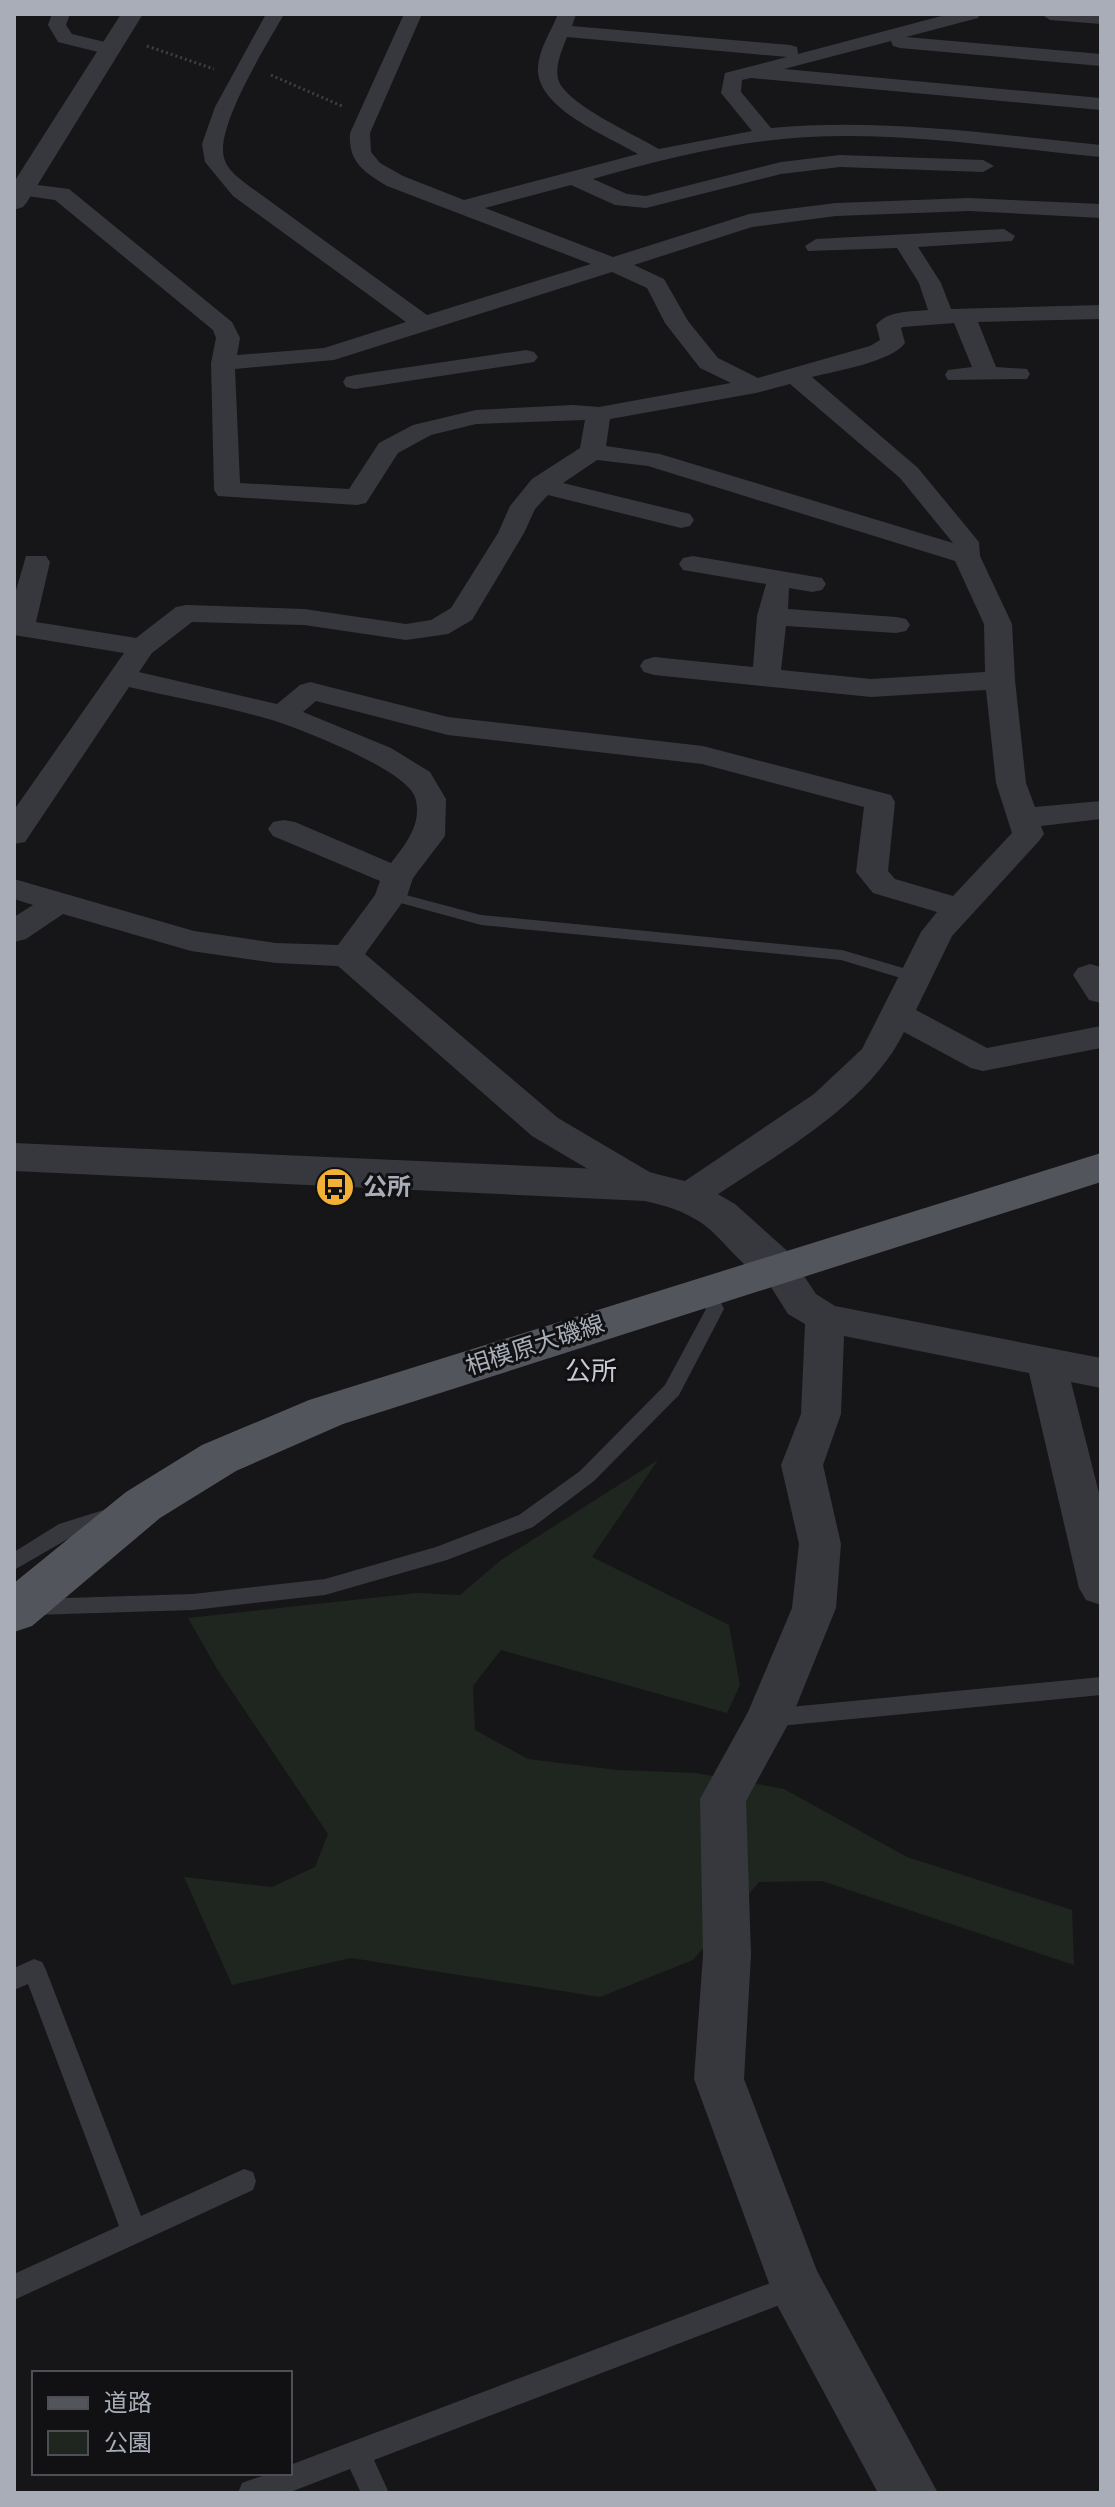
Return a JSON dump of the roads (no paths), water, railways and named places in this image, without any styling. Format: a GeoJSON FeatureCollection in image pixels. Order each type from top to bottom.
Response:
{"type":"FeatureCollection","features":[{"type":"Feature","properties":{"kind":"main road","name":"相模原大磯線"},"geometry":{"type":"LineString","coordinates":[[15,1594],[143,1505],[219,1458],[326,1412],[1101,1167]]}},
{"type":"Feature","properties":{"kind":"street"},"geometry":{"type":"LineString","coordinates":[[61,14],[57,25],[65,38],[110,49]]}},
{"type":"Feature","properties":{"kind":"street"},"geometry":{"type":"LineString","coordinates":[[18,196],[132,14]]}},
{"type":"Feature","properties":{"kind":"street"},"geometry":{"type":"LineString","coordinates":[[275,14],[241,74],[214,134],[212,154],[220,171],[241,191],[424,324]]}},
{"type":"Feature","properties":{"kind":"street"},"geometry":{"type":"LineString","coordinates":[[413,14],[360,133],[358,148],[362,161],[395,181],[656,284],[677,323],[709,363],[756,386]]}},
{"type":"Feature","properties":{"kind":"street"},"geometry":{"type":"LineString","coordinates":[[766,135],[731,93],[732,77],[971,14]]}},
{"type":"Feature","properties":{"kind":"street"},"geometry":{"type":"LineString","coordinates":[[1050,14],[1096,17]]}},
{"type":"Feature","properties":{"kind":"street"},"geometry":{"type":"LineString","coordinates":[[657,156],[562,101],[550,88],[545,76],[564,22],[817,54]]}},
{"type":"Feature","properties":{"kind":"street"},"geometry":{"type":"LineString","coordinates":[[873,40],[1101,60]]}},
{"type":"Feature","properties":{"kind":"street"},"geometry":{"type":"LineString","coordinates":[[749,72],[1101,104]]}},
{"type":"Feature","properties":{"kind":"street"},"geometry":{"type":"LineString","coordinates":[[463,207],[657,156],[766,135],[845,130],[1101,151]]}},
{"type":"Feature","properties":{"kind":"street"},"geometry":{"type":"LineString","coordinates":[[576,179],[623,200],[646,202],[739,176],[840,161],[939,163],[997,168]]}},
{"type":"Feature","properties":{"kind":"street"},"geometry":{"type":"LineString","coordinates":[[18,196],[61,194],[224,327],[228,338],[223,363],[227,490],[357,497],[388,448],[422,430],[476,417],[525,399],[573,412],[599,414],[756,386],[878,351],[893,343],[888,325],[898,320],[1101,312]]}},
{"type":"Feature","properties":{"kind":"street"},"geometry":{"type":"LineString","coordinates":[[223,363],[326,355],[749,221],[806,211],[958,204],[1101,211]]}},
{"type":"Feature","properties":{"kind":"street"},"geometry":{"type":"LineString","coordinates":[[816,246],[1004,236]]}},
{"type":"Feature","properties":{"kind":"street"},"geometry":{"type":"LineString","coordinates":[[903,241],[987,374]]}},
{"type":"Feature","properties":{"kind":"street"},"geometry":{"type":"LineString","coordinates":[[355,382],[526,357]]}},
{"type":"Feature","properties":{"kind":"street"},"geometry":{"type":"LineString","coordinates":[[498,361],[525,399]]}},
{"type":"Feature","properties":{"kind":"street"},"geometry":{"type":"LineString","coordinates":[[957,375],[1018,374]]}},
{"type":"Feature","properties":{"kind":"street"},"geometry":{"type":"LineString","coordinates":[[689,1196],[827,1102],[876,1055],[937,932],[1028,834],[1011,783],[1000,680],[998,624],[966,556],[966,542],[909,473],[796,376]]}},
{"type":"Feature","properties":{"kind":"street"},"geometry":{"type":"LineString","coordinates":[[592,452],[599,414]]}},
{"type":"Feature","properties":{"kind":"street"},"geometry":{"type":"LineString","coordinates":[[14,835],[142,647],[186,613],[304,617],[406,632],[438,628],[462,614],[511,533],[513,522],[541,485],[592,452],[651,459],[966,556]]}},
{"type":"Feature","properties":{"kind":"street"},"geometry":{"type":"LineString","coordinates":[[541,485],[643,519],[681,520]]}},
{"type":"Feature","properties":{"kind":"street"},"geometry":{"type":"LineString","coordinates":[[36,562],[18,627],[142,647]]}},
{"type":"Feature","properties":{"kind":"street"},"geometry":{"type":"LineString","coordinates":[[693,564],[812,584]]}},
{"type":"Feature","properties":{"kind":"street"},"geometry":{"type":"LineString","coordinates":[[766,678],[771,616],[778,580]]}},
{"type":"Feature","properties":{"kind":"street"},"geometry":{"type":"LineString","coordinates":[[771,616],[896,625]]}},
{"type":"Feature","properties":{"kind":"street"},"geometry":{"type":"LineString","coordinates":[[654,666],[871,688],[1000,680]]}},
{"type":"Feature","properties":{"kind":"street"},"geometry":{"type":"LineString","coordinates":[[121,676],[283,714],[380,754],[419,778],[431,799],[429,836],[347,956]]}},
{"type":"Feature","properties":{"kind":"street"},"geometry":{"type":"LineString","coordinates":[[283,714],[310,691],[448,726],[703,755],[880,802],[872,872],[884,886],[959,908]]}},
{"type":"Feature","properties":{"kind":"street"},"geometry":{"type":"LineString","coordinates":[[1023,818],[1101,810]]}},
{"type":"Feature","properties":{"kind":"street"},"geometry":{"type":"LineString","coordinates":[[284,829],[394,886]]}},
{"type":"Feature","properties":{"kind":"street"},"geometry":{"type":"LineString","coordinates":[[14,889],[191,941],[276,953],[347,956],[545,1127],[645,1186]]}},
{"type":"Feature","properties":{"kind":"street"},"geometry":{"type":"LineString","coordinates":[[14,932],[59,902]]}},
{"type":"Feature","properties":{"kind":"street"},"geometry":{"type":"LineString","coordinates":[[895,1013],[983,1060],[1101,1037]]}},
{"type":"Feature","properties":{"kind":"street"},"geometry":{"type":"LineString","coordinates":[[14,1157],[645,1186],[689,1196],[720,1215],[778,1268],[802,1304],[825,1318],[1101,1373]]}},
{"type":"Feature","properties":{"kind":"street"},"geometry":{"type":"LineString","coordinates":[[825,1318],[821,1414],[802,1465],[820,1544],[814,1608],[768,1719],[723,1799],[727,1955],[719,2079],[796,2286],[909,2493]]}},
{"type":"Feature","properties":{"kind":"street"},"geometry":{"type":"LineString","coordinates":[[1047,1364],[1101,1588]]}},
{"type":"Feature","properties":{"kind":"lane"},"geometry":{"type":"LineString","coordinates":[[394,886],[481,920],[842,955],[914,977]]}},
{"type":"Feature","properties":{"kind":"lane"},"geometry":{"type":"LineString","coordinates":[[15,1594],[193,1602],[325,1587],[440,1554],[526,1521],[587,1476],[672,1390],[715,1309],[707,1290]]}},
{"type":"Feature","properties":{"kind":"lane"},"geometry":{"type":"LineString","coordinates":[[768,1719],[1101,1686]]}},
{"type":"Feature","properties":{"kind":"lane"},"geometry":{"type":"LineString","coordinates":[[14,1979],[34,1970],[134,2231]]}},
{"type":"Feature","properties":{"kind":"lane"},"geometry":{"type":"LineString","coordinates":[[14,2287],[244,2181]]}},
{"type":"Feature","properties":{"kind":"lane"},"geometry":{"type":"LineString","coordinates":[[252,2493],[796,2286]]}},
{"type":"Feature","properties":{"kind":"lane"},"geometry":{"type":"LineString","coordinates":[[358,2455],[375,2493]]}},
{"type":"Feature","properties":{"kind":"place","name":"公所"},"geometry":{"type":"Point","coordinates":[335,1187]}},
{"type":"Feature","properties":{"kind":"district","name":"公所"},"geometry":{"type":"Point","coordinates":[591,1371]}}]}
